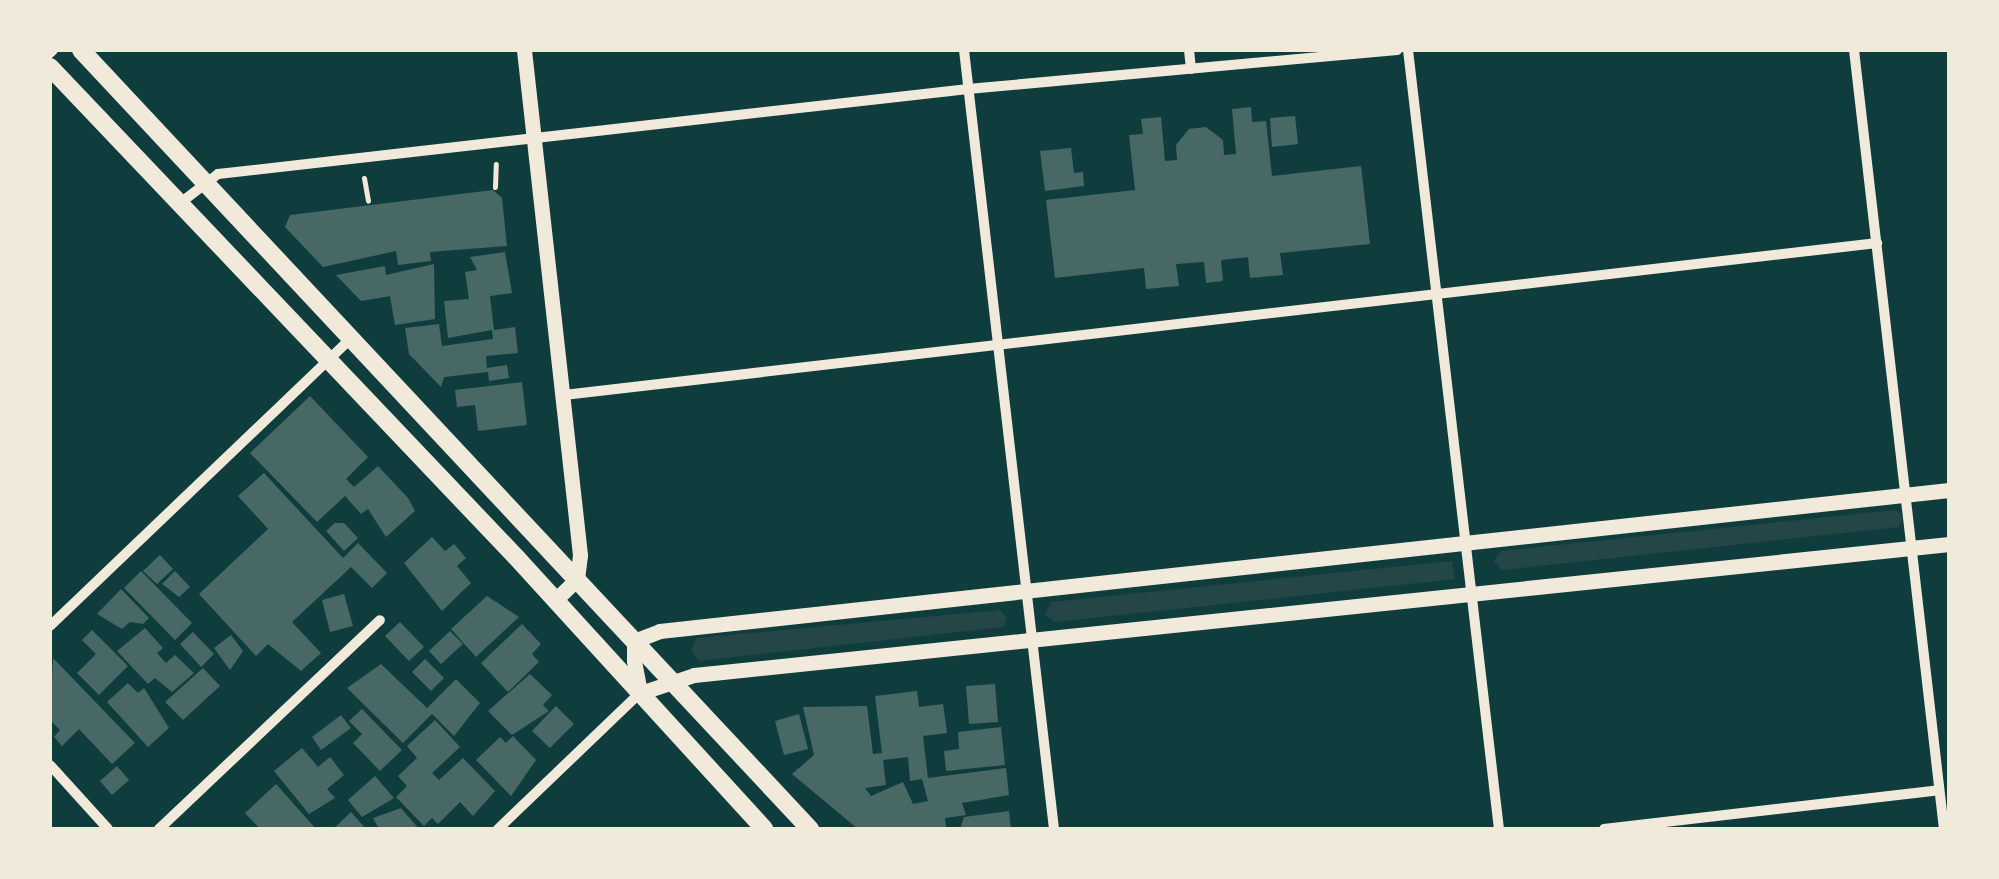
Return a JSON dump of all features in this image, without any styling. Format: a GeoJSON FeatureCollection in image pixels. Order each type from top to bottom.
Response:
{"type":"FeatureCollection","features":[{"type":"Feature","properties":{"kind":"main road"},"geometry":{"type":"LineString","coordinates":[[81,50],[810,829]]}},
{"type":"Feature","properties":{"kind":"main road"},"geometry":{"type":"LineString","coordinates":[[50,68],[555,600],[764,829]]}},
{"type":"Feature","properties":{"kind":"street"},"geometry":{"type":"LineString","coordinates":[[524,50],[564,395],[577,579],[555,600]]}},
{"type":"Feature","properties":{"kind":"street"},"geometry":{"type":"LineString","coordinates":[[964,50],[1054,829]]}},
{"type":"Feature","properties":{"kind":"street"},"geometry":{"type":"LineString","coordinates":[[1189,50],[1190,68]]}},
{"type":"Feature","properties":{"kind":"street"},"geometry":{"type":"LineString","coordinates":[[179,204],[203,180],[968,90],[1397,50]]}},
{"type":"Feature","properties":{"kind":"street"},"geometry":{"type":"LineString","coordinates":[[1408,50],[1499,829]]}},
{"type":"Feature","properties":{"kind":"street"},"geometry":{"type":"LineString","coordinates":[[1854,50],[1944,829]]}},
{"type":"Feature","properties":{"kind":"street"},"geometry":{"type":"LineString","coordinates":[[564,395],[999,340],[1877,243]]}},
{"type":"Feature","properties":{"kind":"street"},"geometry":{"type":"LineString","coordinates":[[50,626],[352,337]]}},
{"type":"Feature","properties":{"kind":"street"},"geometry":{"type":"LineString","coordinates":[[640,693],[634,641],[660,631],[1949,490]]}},
{"type":"Feature","properties":{"kind":"street"},"geometry":{"type":"LineString","coordinates":[[498,829],[640,693],[672,681],[1949,544]]}},
{"type":"Feature","properties":{"kind":"street"},"geometry":{"type":"LineString","coordinates":[[160,829],[380,620]]}},
{"type":"Feature","properties":{"kind":"street"},"geometry":{"type":"LineString","coordinates":[[50,765],[108,829]]}},
{"type":"Feature","properties":{"kind":"street"},"geometry":{"type":"LineString","coordinates":[[1604,829],[1940,790]]}},
{"type":"Feature","properties":{"kind":"path"},"geometry":{"type":"LineString","coordinates":[[495,187],[496,164]]}},
{"type":"Feature","properties":{"kind":"path"},"geometry":{"type":"LineString","coordinates":[[364,178],[368,201]]}},
{"type":"Feature","properties":{"kind":"shaded area"},"geometry":{"type":"Polygon","coordinates":[[[1896,510],[1903,518],[1899,527],[1502,570],[1494,561],[1501,551],[1896,510]]]}},
{"type":"Feature","properties":{"kind":"shaded area"},"geometry":{"type":"Polygon","coordinates":[[[1452,561],[1455,579],[1055,622],[1045,615],[1051,602],[1452,561]]]}},
{"type":"Feature","properties":{"kind":"shaded area"},"geometry":{"type":"Polygon","coordinates":[[[1000,610],[1007,618],[1003,627],[699,661],[691,650],[697,638],[1000,610]]]}},
{"type":"Feature","properties":{"kind":"building"},"geometry":{"type":"Polygon","coordinates":[[[1251,107],[1252,122],[1266,121],[1272,176],[1361,166],[1370,244],[1280,253],[1283,275],[1250,278],[1248,257],[1221,260],[1223,281],[1206,283],[1204,262],[1176,264],[1179,286],[1146,289],[1144,268],[1055,278],[1046,200],[1135,190],[1129,135],[1143,134],[1141,119],[1161,117],[1165,161],[1177,160],[1176,145],[1189,129],[1206,127],[1223,140],[1224,155],[1236,154],[1232,109],[1251,107]]]}},
{"type":"Feature","properties":{"kind":"building"},"geometry":{"type":"Polygon","coordinates":[[[1295,116],[1298,144],[1272,147],[1270,118],[1295,116]]]}},
{"type":"Feature","properties":{"kind":"building"},"geometry":{"type":"Polygon","coordinates":[[[1071,148],[1074,173],[1083,172],[1084,186],[1045,191],[1040,151],[1071,148]]]}},
{"type":"Feature","properties":{"kind":"building"},"geometry":{"type":"Polygon","coordinates":[[[493,190],[502,198],[507,246],[430,252],[431,261],[398,265],[396,251],[323,267],[285,227],[290,215],[493,190]]]}},
{"type":"Feature","properties":{"kind":"building"},"geometry":{"type":"Polygon","coordinates":[[[505,252],[512,293],[490,296],[494,330],[515,327],[518,353],[486,356],[487,368],[507,365],[509,378],[489,381],[488,372],[444,377],[441,387],[409,354],[405,328],[439,324],[442,346],[493,339],[492,330],[448,338],[444,301],[469,299],[465,272],[477,270],[470,257],[505,252]]]}},
{"type":"Feature","properties":{"kind":"building"},"geometry":{"type":"Polygon","coordinates":[[[434,264],[435,319],[395,325],[390,296],[361,301],[336,275],[385,266],[386,275],[434,264]]]}},
{"type":"Feature","properties":{"kind":"building"},"geometry":{"type":"Polygon","coordinates":[[[522,382],[527,425],[478,431],[475,405],[457,407],[455,390],[522,382]]]}},
{"type":"Feature","properties":{"kind":"building"},"geometry":{"type":"Polygon","coordinates":[[[310,396],[368,457],[346,479],[354,487],[378,466],[408,498],[415,511],[386,537],[368,509],[361,514],[345,496],[317,522],[250,453],[310,396]]]}},
{"type":"Feature","properties":{"kind":"building"},"geometry":{"type":"Polygon","coordinates":[[[264,473],[343,558],[358,543],[387,573],[372,588],[351,567],[292,622],[321,653],[301,671],[268,644],[256,656],[199,594],[268,529],[238,496],[264,473]]]}},
{"type":"Feature","properties":{"kind":"building"},"geometry":{"type":"Polygon","coordinates":[[[335,523],[344,523],[358,538],[344,551],[326,531],[335,523]]]}},
{"type":"Feature","properties":{"kind":"building"},"geometry":{"type":"Polygon","coordinates":[[[432,537],[445,551],[454,544],[466,558],[457,566],[471,583],[442,611],[404,563],[432,537]]]}},
{"type":"Feature","properties":{"kind":"building"},"geometry":{"type":"Polygon","coordinates":[[[160,555],[173,569],[157,584],[143,571],[160,555]]]}},
{"type":"Feature","properties":{"kind":"building"},"geometry":{"type":"Polygon","coordinates":[[[141,571],[192,623],[175,640],[124,588],[141,571]]]}},
{"type":"Feature","properties":{"kind":"building"},"geometry":{"type":"Polygon","coordinates":[[[175,571],[190,587],[179,597],[162,584],[175,571]]]}},
{"type":"Feature","properties":{"kind":"building"},"geometry":{"type":"Polygon","coordinates":[[[121,589],[149,618],[143,624],[130,622],[122,629],[97,614],[121,589]]]}},
{"type":"Feature","properties":{"kind":"building"},"geometry":{"type":"Polygon","coordinates":[[[344,594],[353,626],[330,632],[322,600],[344,594]]]}},
{"type":"Feature","properties":{"kind":"building"},"geometry":{"type":"Polygon","coordinates":[[[487,596],[519,617],[476,657],[451,629],[487,596]]]}},
{"type":"Feature","properties":{"kind":"building"},"geometry":{"type":"Polygon","coordinates":[[[400,622],[424,647],[409,661],[385,636],[400,622]]]}},
{"type":"Feature","properties":{"kind":"building"},"geometry":{"type":"Polygon","coordinates":[[[522,624],[541,644],[532,654],[539,662],[508,692],[481,663],[522,624]]]}},
{"type":"Feature","properties":{"kind":"building"},"geometry":{"type":"Polygon","coordinates":[[[145,628],[163,648],[157,653],[166,663],[175,655],[194,673],[172,692],[155,678],[148,684],[117,651],[145,628]]]}},
{"type":"Feature","properties":{"kind":"building"},"geometry":{"type":"Polygon","coordinates":[[[92,630],[128,666],[99,695],[77,673],[96,654],[82,640],[92,630]]]}},
{"type":"Feature","properties":{"kind":"building"},"geometry":{"type":"Polygon","coordinates":[[[450,631],[463,644],[441,664],[429,651],[450,631]]]}},
{"type":"Feature","properties":{"kind":"building"},"geometry":{"type":"Polygon","coordinates":[[[193,632],[214,654],[201,667],[180,644],[193,632]]]}},
{"type":"Feature","properties":{"kind":"building"},"geometry":{"type":"Polygon","coordinates":[[[231,635],[243,651],[230,670],[214,648],[231,635]]]}},
{"type":"Feature","properties":{"kind":"building"},"geometry":{"type":"Polygon","coordinates":[[[53,658],[135,743],[112,764],[79,729],[62,746],[54,737],[60,730],[50,720],[53,658]]]}},
{"type":"Feature","properties":{"kind":"building"},"geometry":{"type":"Polygon","coordinates":[[[425,659],[444,678],[431,691],[412,672],[425,659]]]}},
{"type":"Feature","properties":{"kind":"building"},"geometry":{"type":"Polygon","coordinates":[[[381,664],[427,708],[456,679],[480,703],[454,736],[432,714],[403,743],[347,688],[381,664]]]}},
{"type":"Feature","properties":{"kind":"building"},"geometry":{"type":"Polygon","coordinates":[[[203,668],[220,686],[183,720],[165,702],[203,668]]]}},
{"type":"Feature","properties":{"kind":"building"},"geometry":{"type":"Polygon","coordinates":[[[530,674],[552,695],[543,705],[549,711],[512,735],[488,711],[530,674]]]}},
{"type":"Feature","properties":{"kind":"building"},"geometry":{"type":"Polygon","coordinates":[[[128,683],[138,693],[144,688],[169,728],[148,747],[107,702],[128,683]]]}},
{"type":"Feature","properties":{"kind":"building"},"geometry":{"type":"Polygon","coordinates":[[[995,684],[998,722],[969,724],[966,686],[995,684]]]}},
{"type":"Feature","properties":{"kind":"building"},"geometry":{"type":"Polygon","coordinates":[[[917,691],[919,707],[943,704],[947,733],[923,736],[928,778],[1006,768],[1009,795],[962,803],[966,815],[945,818],[946,829],[858,829],[792,774],[814,755],[803,707],[867,706],[873,754],[882,753],[875,696],[917,691]],[[908,757],[883,760],[886,785],[865,788],[871,796],[903,782],[913,804],[928,801],[922,779],[910,781],[908,757]]]}},
{"type":"Feature","properties":{"kind":"building"},"geometry":{"type":"Polygon","coordinates":[[[556,706],[574,724],[550,748],[532,731],[556,706]]]}},
{"type":"Feature","properties":{"kind":"building"},"geometry":{"type":"Polygon","coordinates":[[[362,709],[402,750],[380,771],[353,743],[362,734],[349,721],[362,709]]]}},
{"type":"Feature","properties":{"kind":"building"},"geometry":{"type":"Polygon","coordinates":[[[799,714],[808,749],[784,755],[775,721],[799,714]]]}},
{"type":"Feature","properties":{"kind":"building"},"geometry":{"type":"Polygon","coordinates":[[[341,715],[351,728],[321,750],[312,737],[341,715]]]}},
{"type":"Feature","properties":{"kind":"building"},"geometry":{"type":"Polygon","coordinates":[[[435,720],[460,747],[432,773],[439,780],[463,758],[495,791],[473,816],[460,802],[438,824],[432,818],[424,826],[396,797],[407,786],[398,776],[417,758],[407,746],[435,720]]]}},
{"type":"Feature","properties":{"kind":"building"},"geometry":{"type":"Polygon","coordinates":[[[1001,727],[1005,765],[946,771],[944,751],[959,749],[958,732],[1001,727]]]}},
{"type":"Feature","properties":{"kind":"building"},"geometry":{"type":"Polygon","coordinates":[[[513,736],[536,760],[511,796],[476,760],[500,737],[506,743],[513,736]]]}},
{"type":"Feature","properties":{"kind":"building"},"geometry":{"type":"Polygon","coordinates":[[[302,748],[318,767],[330,757],[344,775],[327,789],[335,798],[309,814],[274,771],[302,748]]]}},
{"type":"Feature","properties":{"kind":"building"},"geometry":{"type":"Polygon","coordinates":[[[117,766],[129,780],[112,795],[100,781],[117,766]]]}},
{"type":"Feature","properties":{"kind":"building"},"geometry":{"type":"Polygon","coordinates":[[[375,776],[394,798],[362,817],[348,800],[375,776]]]}},
{"type":"Feature","properties":{"kind":"building"},"geometry":{"type":"Polygon","coordinates":[[[276,784],[316,829],[260,829],[245,813],[276,784]]]}},
{"type":"Feature","properties":{"kind":"building"},"geometry":{"type":"Polygon","coordinates":[[[401,808],[419,829],[379,829],[373,818],[401,808]]]}},
{"type":"Feature","properties":{"kind":"building"},"geometry":{"type":"Polygon","coordinates":[[[1009,811],[1011,829],[960,829],[964,817],[1009,811]]]}},
{"type":"Feature","properties":{"kind":"building"},"geometry":{"type":"Polygon","coordinates":[[[351,812],[366,829],[333,829],[351,812]]]}}]}
